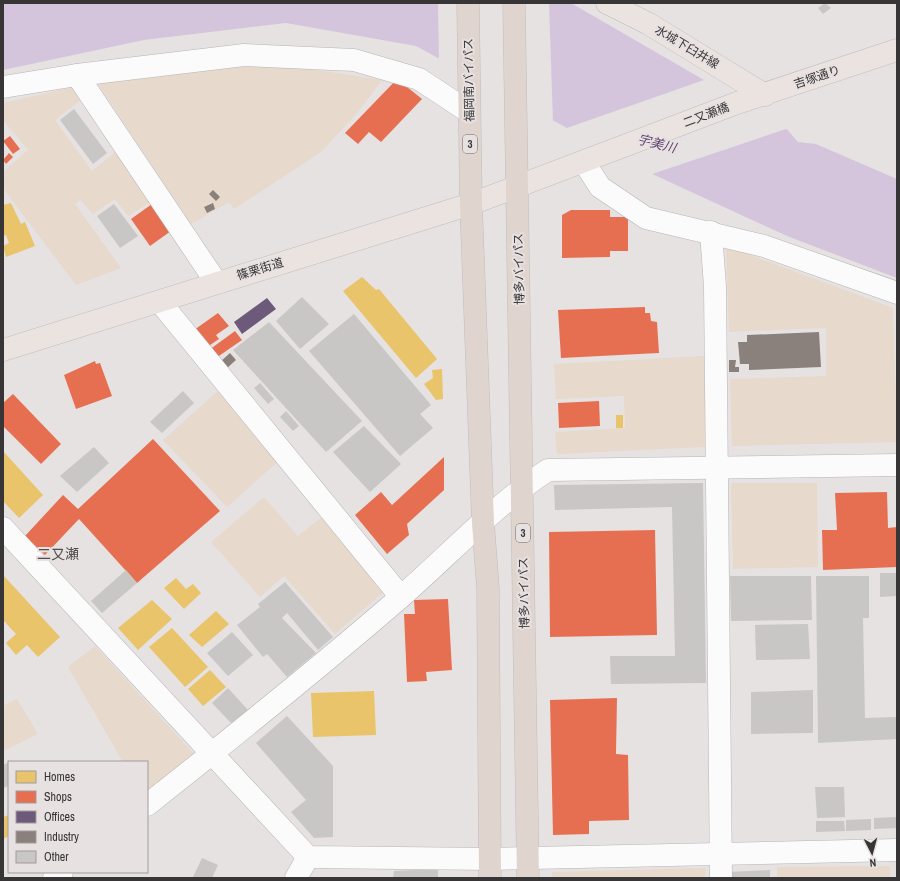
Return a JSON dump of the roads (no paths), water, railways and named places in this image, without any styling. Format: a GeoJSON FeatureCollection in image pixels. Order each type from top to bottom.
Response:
{"type":"FeatureCollection","features":[{"type":"Feature","properties":{"kind":"highway","name":"福岡南バイパス"},"geometry":{"type":"LineString","coordinates":[[468,3],[468,84],[471,204]]}},
{"type":"Feature","properties":{"kind":"highway","name":"3"},"geometry":{"type":"LineString","coordinates":[[514,3],[518,188]]}},
{"type":"Feature","properties":{"kind":"highway","name":"博多バイパス"},"geometry":{"type":"LineString","coordinates":[[518,188],[528,868]]}},
{"type":"Feature","properties":{"kind":"highway","name":"3"},"geometry":{"type":"LineString","coordinates":[[471,204],[483,523],[488,588],[490,869]]}},
{"type":"Feature","properties":{"kind":"main road","name":"水城下臼井線"},"geometry":{"type":"LineString","coordinates":[[607,3],[649,24],[765,94]]}},
{"type":"Feature","properties":{"kind":"main road","name":"吉塚通り"},"geometry":{"type":"LineString","coordinates":[[737,103],[897,50]]}},
{"type":"Feature","properties":{"kind":"main road","name":"二又瀬橋"},"geometry":{"type":"LineString","coordinates":[[584,162],[737,103]]}},
{"type":"Feature","properties":{"kind":"main road"},"geometry":{"type":"LineString","coordinates":[[518,188],[584,162]]}},
{"type":"Feature","properties":{"kind":"main road","name":"篠栗街道"},"geometry":{"type":"LineString","coordinates":[[3,350],[160,302],[216,282],[471,204],[518,188]]}},
{"type":"Feature","properties":{"kind":"street"},"geometry":{"type":"LineString","coordinates":[[3,87],[77,75],[244,55],[354,60],[419,79],[469,112]]}},
{"type":"Feature","properties":{"kind":"street"},"geometry":{"type":"LineString","coordinates":[[77,75],[216,282]]}},
{"type":"Feature","properties":{"kind":"street"},"geometry":{"type":"LineString","coordinates":[[584,162],[600,187],[646,218],[711,232],[764,246],[897,293]]}},
{"type":"Feature","properties":{"kind":"street"},"geometry":{"type":"LineString","coordinates":[[711,232],[715,287],[721,878]]}},
{"type":"Feature","properties":{"kind":"street"},"geometry":{"type":"LineString","coordinates":[[160,302],[400,597]]}},
{"type":"Feature","properties":{"kind":"street"},"geometry":{"type":"LineString","coordinates":[[148,804],[400,597],[522,487],[548,470],[897,465]]}},
{"type":"Feature","properties":{"kind":"street"},"geometry":{"type":"LineString","coordinates":[[3,528],[308,857],[490,869],[528,868],[721,854],[897,850]]}},
{"type":"Feature","properties":{"kind":"street"},"geometry":{"type":"LineString","coordinates":[[296,878],[308,857]]}},
{"type":"Feature","properties":{"kind":"water","name":"宇美川"},"geometry":{"type":"Polygon","coordinates":[[[3,3],[571,3],[785,127],[798,142],[816,144],[897,179],[897,278],[787,236],[650,173],[416,46],[286,23],[144,40],[3,70],[3,3]]]}},
{"type":"Feature","properties":{"kind":"district","name":"二又瀬"},"geometry":{"type":"Point","coordinates":[58,554]}}]}
